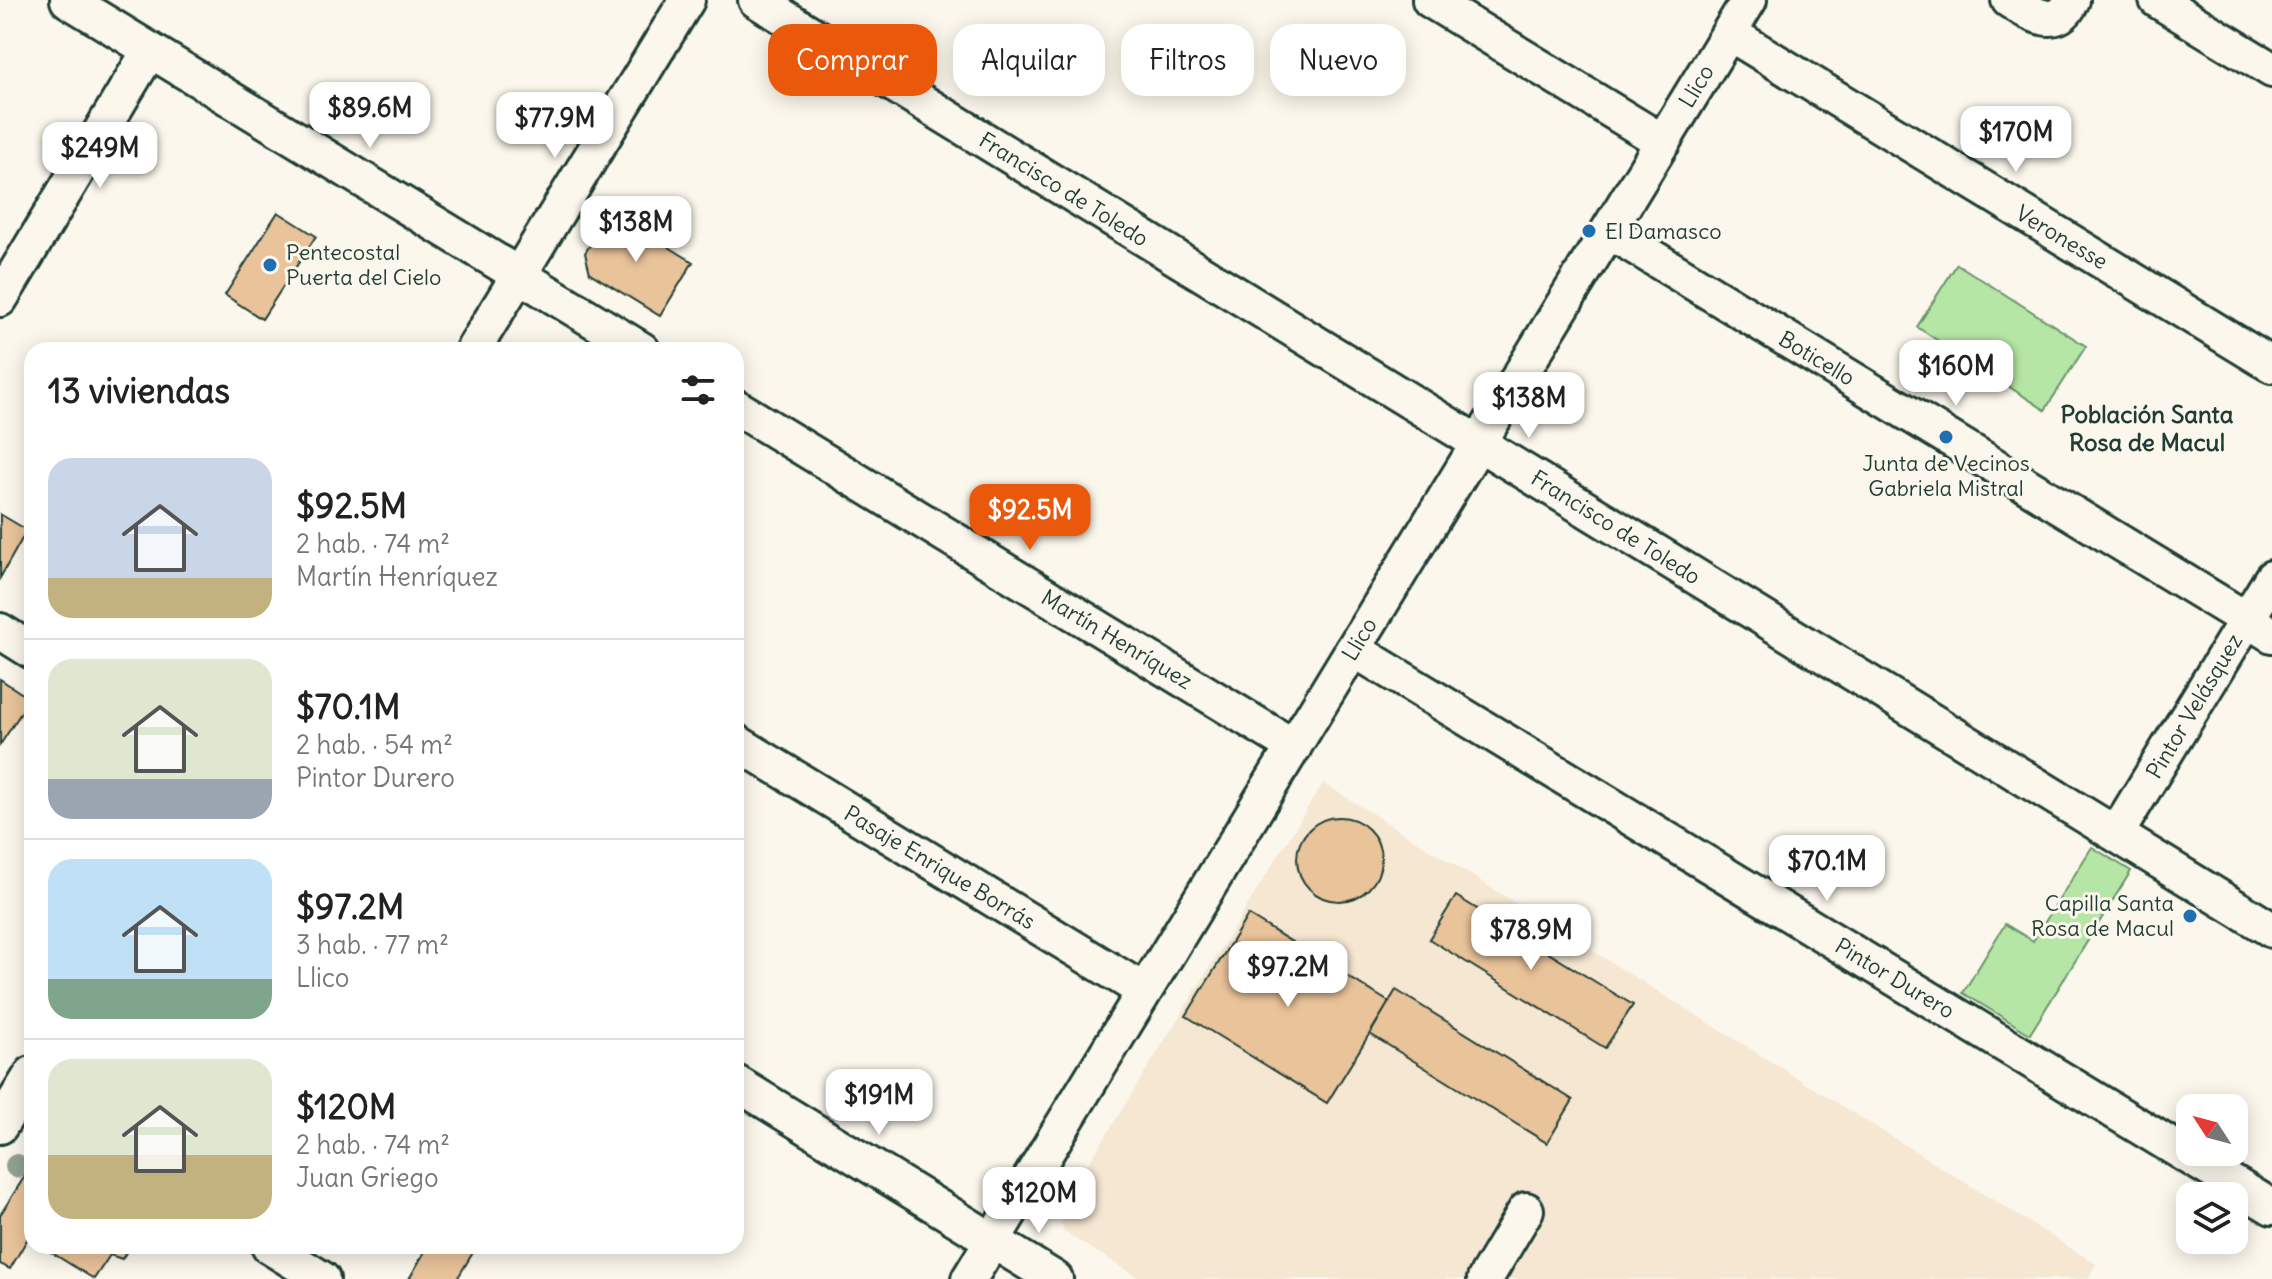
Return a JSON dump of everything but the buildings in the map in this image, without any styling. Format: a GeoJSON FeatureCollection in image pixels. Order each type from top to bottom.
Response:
{"type":"FeatureCollection","features":[{"type":"Feature","properties":{"kind":"street"},"geometry":{"type":"LineString","coordinates":[[68,0],[629,342]]}},
{"type":"Feature","properties":{"kind":"street"},"geometry":{"type":"LineString","coordinates":[[478,342],[687,0]]}},
{"type":"Feature","properties":{"kind":"street","name":"Francisco de Toledo"},"geometry":{"type":"LineString","coordinates":[[756,0],[2272,930]]}},
{"type":"Feature","properties":{"kind":"street"},"geometry":{"type":"LineString","coordinates":[[1430,0],[1663,142]]}},
{"type":"Feature","properties":{"kind":"street","name":"Llico"},"geometry":{"type":"LineString","coordinates":[[969,1279],[1749,0]]}},
{"type":"Feature","properties":{"kind":"street"},"geometry":{"type":"LineString","coordinates":[[2009,0],[2033,15],[2052,19],[2061,16],[2072,0]]}},
{"type":"Feature","properties":{"kind":"street"},"geometry":{"type":"LineString","coordinates":[[2157,0],[2272,70]]}},
{"type":"Feature","properties":{"kind":"street","name":"Veronesse"},"geometry":{"type":"LineString","coordinates":[[1729,33],[2272,365]]}},
{"type":"Feature","properties":{"kind":"street"},"geometry":{"type":"LineString","coordinates":[[0,297],[150,50]]}},
{"type":"Feature","properties":{"kind":"street","name":"Boticello"},"geometry":{"type":"LineString","coordinates":[[1609,231],[2259,628]]}},
{"type":"Feature","properties":{"kind":"street","name":"Martín Henríquez"},"geometry":{"type":"LineString","coordinates":[[744,412],[1294,747]]}},
{"type":"Feature","properties":{"kind":"street","name":"Pintor Velásquez"},"geometry":{"type":"LineString","coordinates":[[2116,834],[2259,628],[2272,578]]}},
{"type":"Feature","properties":{"kind":"street"},"geometry":{"type":"LineString","coordinates":[[0,631],[24,646]]}},
{"type":"Feature","properties":{"kind":"street","name":"Pintor Durero"},"geometry":{"type":"LineString","coordinates":[[1353,649],[2272,1207]]}},
{"type":"Feature","properties":{"kind":"street","name":"Pasaje Enrique Borrás"},"geometry":{"type":"LineString","coordinates":[[744,747],[1144,991]]}},
{"type":"Feature","properties":{"kind":"street"},"geometry":{"type":"LineString","coordinates":[[0,1126],[21,1087]]}},
{"type":"Feature","properties":{"kind":"street"},"geometry":{"type":"LineString","coordinates":[[744,1088],[1055,1279]]}},
{"type":"Feature","properties":{"kind":"street"},"geometry":{"type":"LineString","coordinates":[[1485,1279],[1526,1210]]}},
{"type":"Feature","properties":{"kind":"street"},"geometry":{"type":"LineString","coordinates":[[282,1254],[322,1279]]}},
{"type":"Feature","properties":{"kind":"shaded area"},"geometry":{"type":"Polygon","coordinates":[[[1323,783],[2096,1264],[2088,1279],[1141,1279],[1064,1232],[1059,1212],[1323,783]]]}},
{"type":"Feature","properties":{"kind":"green space"},"geometry":{"type":"Polygon","coordinates":[[[1957,264],[2086,346],[2045,410],[1917,327],[1957,264]]]}},
{"type":"Feature","properties":{"kind":"green space"},"geometry":{"type":"Polygon","coordinates":[[[2092,847],[2131,871],[2030,1034],[1963,993],[2005,924],[2033,941],[2092,847]]]}},
{"type":"Feature","properties":{"kind":"place","name":"El Damasco"},"geometry":{"type":"Point","coordinates":[1589,231]}},
{"type":"Feature","properties":{"kind":"place","name":"Pentecostal Puerta del Cielo"},"geometry":{"type":"Point","coordinates":[270,265]}},
{"type":"Feature","properties":{"kind":"place","name":"Junta de Vecinos Gabriela Mistral"},"geometry":{"type":"Point","coordinates":[1946,437]}},
{"type":"Feature","properties":{"kind":"place","name":"Capilla Santa Rosa de Macul"},"geometry":{"type":"Point","coordinates":[2190,916]}},
{"type":"Feature","properties":{"kind":"district","name":"Población Santa Rosa de Macul"},"geometry":{"type":"Point","coordinates":[2147,429]}}]}
